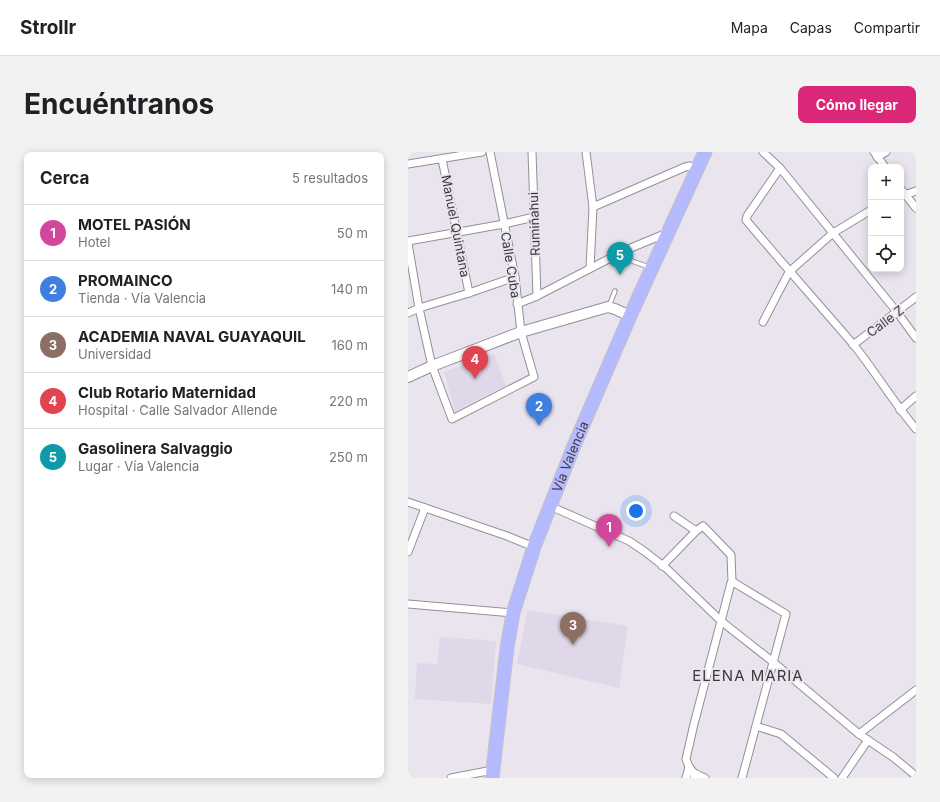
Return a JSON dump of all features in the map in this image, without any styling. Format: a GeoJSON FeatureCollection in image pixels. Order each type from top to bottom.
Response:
{"type":"FeatureCollection","features":[{"type":"Feature","properties":{"kind":"highway","name":"Vía Valencia"},"geometry":{"type":"LineString","coordinates":[[493,774],[507,648],[513,613],[534,548],[573,448],[630,316],[705,152]]}},
{"type":"Feature","properties":{"kind":"street"},"geometry":{"type":"LineString","coordinates":[[408,164],[482,152]]}},
{"type":"Feature","properties":{"kind":"street","name":"Calle Cuba"},"geometry":{"type":"LineString","coordinates":[[432,366],[452,419],[534,377],[521,332],[515,277],[490,152]]}},
{"type":"Feature","properties":{"kind":"street","name":"Rumiñahui"},"geometry":{"type":"LineString","coordinates":[[532,152],[537,296]]}},
{"type":"Feature","properties":{"kind":"street"},"geometry":{"type":"LineString","coordinates":[[586,152],[593,207],[590,268]]}},
{"type":"Feature","properties":{"kind":"street"},"geometry":{"type":"LineString","coordinates":[[763,152],[780,168],[897,312],[916,338]]}},
{"type":"Feature","properties":{"kind":"street"},"geometry":{"type":"LineString","coordinates":[[883,164],[875,154],[886,152]]}},
{"type":"Feature","properties":{"kind":"street","name":"Manuel Quintana"},"geometry":{"type":"LineString","coordinates":[[442,159],[458,232],[469,293]]}},
{"type":"Feature","properties":{"kind":"street"},"geometry":{"type":"LineString","coordinates":[[593,207],[685,167],[690,166],[697,168]]}},
{"type":"Feature","properties":{"kind":"street"},"geometry":{"type":"LineString","coordinates":[[780,168],[747,216],[746,220],[853,345],[900,410],[916,429]]}},
{"type":"Feature","properties":{"kind":"street"},"geometry":{"type":"LineString","coordinates":[[904,193],[916,191]]}},
{"type":"Feature","properties":{"kind":"street"},"geometry":{"type":"LineString","coordinates":[[904,195],[916,208]]}},
{"type":"Feature","properties":{"kind":"street"},"geometry":{"type":"LineString","coordinates":[[763,322],[790,272],[833,233],[868,212]]}},
{"type":"Feature","properties":{"kind":"street"},"geometry":{"type":"LineString","coordinates":[[432,366],[419,308],[408,242],[534,217]]}},
{"type":"Feature","properties":{"kind":"street"},"geometry":{"type":"LineString","coordinates":[[517,304],[537,296],[626,250],[669,233]]}},
{"type":"Feature","properties":{"kind":"street"},"geometry":{"type":"LineString","coordinates":[[408,313],[419,308],[515,277]]}},
{"type":"Feature","properties":{"kind":"street","name":"Calle Z"},"geometry":{"type":"LineString","coordinates":[[853,345],[916,297]]}},
{"type":"Feature","properties":{"kind":"street"},"geometry":{"type":"LineString","coordinates":[[408,377],[432,366],[521,332],[608,307],[630,316]]}},
{"type":"Feature","properties":{"kind":"street"},"geometry":{"type":"LineString","coordinates":[[900,410],[916,396]]}},
{"type":"Feature","properties":{"kind":"street"},"geometry":{"type":"LineString","coordinates":[[408,502],[508,536],[534,548]]}},
{"type":"Feature","properties":{"kind":"street"},"geometry":{"type":"LineString","coordinates":[[550,506],[629,541],[644,551],[721,622],[773,662],[859,734],[893,757],[916,776]]}},
{"type":"Feature","properties":{"kind":"street"},"geometry":{"type":"LineString","coordinates":[[408,552],[425,508]]}},
{"type":"Feature","properties":{"kind":"street"},"geometry":{"type":"LineString","coordinates":[[674,516],[696,531]]}},
{"type":"Feature","properties":{"kind":"street"},"geometry":{"type":"LineString","coordinates":[[662,566],[696,531],[703,526],[731,555],[732,582],[686,759],[694,776],[705,778]]}},
{"type":"Feature","properties":{"kind":"street"},"geometry":{"type":"LineString","coordinates":[[732,582],[786,612],[742,778]]}},
{"type":"Feature","properties":{"kind":"street"},"geometry":{"type":"LineString","coordinates":[[408,604],[513,613]]}},
{"type":"Feature","properties":{"kind":"street"},"geometry":{"type":"LineString","coordinates":[[859,734],[916,690]]}},
{"type":"Feature","properties":{"kind":"street"},"geometry":{"type":"LineString","coordinates":[[756,726],[781,734],[834,778]]}},
{"type":"Feature","properties":{"kind":"street"},"geometry":{"type":"LineString","coordinates":[[842,778],[868,740]]}},
{"type":"Feature","properties":{"kind":"street"},"geometry":{"type":"LineString","coordinates":[[686,778],[689,767]]}},
{"type":"Feature","properties":{"kind":"street"},"geometry":{"type":"LineString","coordinates":[[451,778],[493,774]]}},
{"type":"Feature","properties":{"kind":"lane"},"geometry":{"type":"LineString","coordinates":[[626,250],[629,260],[652,268]]}},
{"type":"Feature","properties":{"kind":"lane"},"geometry":{"type":"LineString","coordinates":[[608,307],[615,291]]}},
{"type":"Feature","properties":{"kind":"shaded area"},"geometry":{"type":"Polygon","coordinates":[[[494,354],[506,386],[455,411],[444,372],[494,354]]]}},
{"type":"Feature","properties":{"kind":"shaded area"},"geometry":{"type":"Polygon","coordinates":[[[528,610],[628,626],[619,688],[517,664],[528,610]]]}},
{"type":"Feature","properties":{"kind":"shaded area"},"geometry":{"type":"Polygon","coordinates":[[[440,637],[496,641],[491,704],[415,699],[417,663],[437,664],[440,637]]]}},
{"type":"Feature","properties":{"kind":"place","name":"Gasolinera Salvaggio"},"geometry":{"type":"Point","coordinates":[620,275]}},
{"type":"Feature","properties":{"kind":"place","name":"Club Rotario Maternidad"},"geometry":{"type":"Point","coordinates":[475,379]}},
{"type":"Feature","properties":{"kind":"place","name":"PROMAINCO"},"geometry":{"type":"Point","coordinates":[539,426]}},
{"type":"Feature","properties":{"kind":"place","name":"MOTEL PASIÓN"},"geometry":{"type":"Point","coordinates":[609,547]}},
{"type":"Feature","properties":{"kind":"place","name":"ACADEMIA NAVAL GUAYAQUIL"},"geometry":{"type":"Point","coordinates":[573,645]}},
{"type":"Feature","properties":{"kind":"district","name":"ELENA MARIA"},"geometry":{"type":"Point","coordinates":[748,676]}}]}
